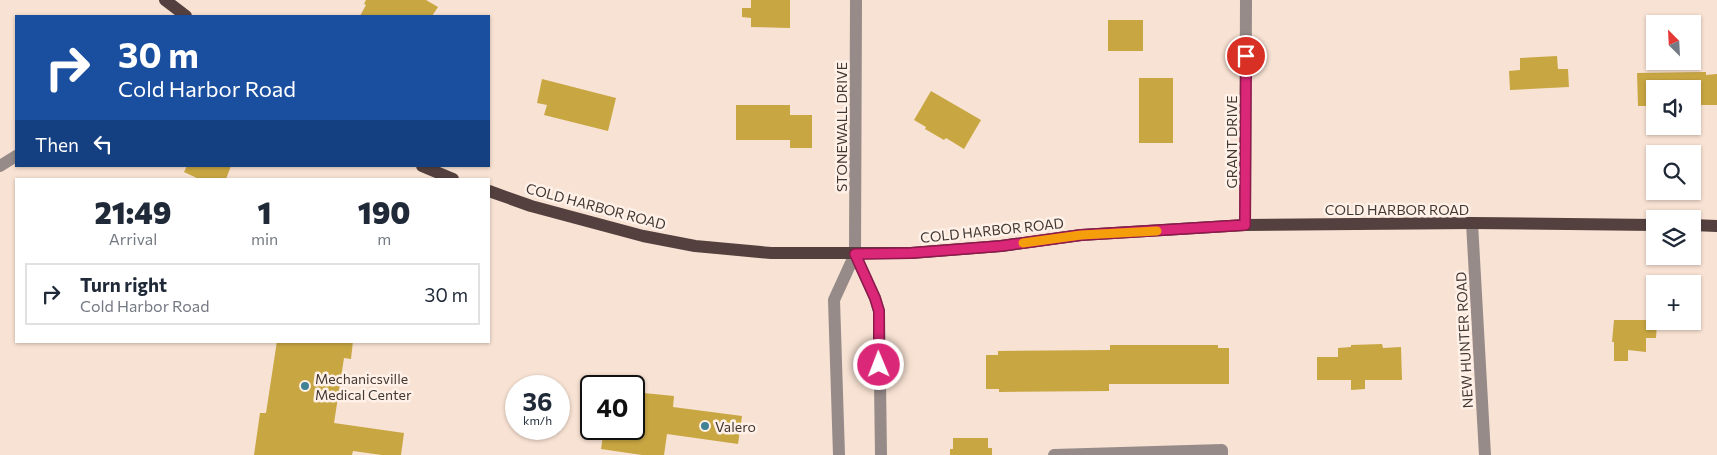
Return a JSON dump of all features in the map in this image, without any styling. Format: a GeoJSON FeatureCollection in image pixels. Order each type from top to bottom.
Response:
{"type":"FeatureCollection","features":[{"type":"Feature","properties":{"kind":"main road"},"geometry":{"type":"LineString","coordinates":[[165,0],[185,15]]}},
{"type":"Feature","properties":{"kind":"main road"},"geometry":{"type":"LineString","coordinates":[[424,167],[451,178]]}},
{"type":"Feature","properties":{"kind":"main road","name":"COLD HARBOR ROAD"},"geometry":{"type":"LineString","coordinates":[[490,191],[531,206],[643,236],[695,246],[772,253],[920,253],[1001,246],[1081,235],[1245,225],[1472,223],[1646,225]]}},
{"type":"Feature","properties":{"kind":"main road"},"geometry":{"type":"LineString","coordinates":[[1701,225],[1717,226]]}},
{"type":"Feature","properties":{"kind":"street","name":"STONEWALL DRIVE"},"geometry":{"type":"LineString","coordinates":[[855,254],[856,0]]}},
{"type":"Feature","properties":{"kind":"street","name":"GRANT DRIVE"},"geometry":{"type":"LineString","coordinates":[[1245,225],[1246,0]]}},
{"type":"Feature","properties":{"kind":"street"},"geometry":{"type":"LineString","coordinates":[[0,166],[15,157]]}},
{"type":"Feature","properties":{"kind":"street","name":"NEW HUNTER ROAD"},"geometry":{"type":"LineString","coordinates":[[1472,223],[1485,455]]}},
{"type":"Feature","properties":{"kind":"street"},"geometry":{"type":"LineString","coordinates":[[838,455],[834,300],[855,254]]}},
{"type":"Feature","properties":{"kind":"street"},"geometry":{"type":"LineString","coordinates":[[855,254],[879,311],[881,455]]}},
{"type":"Feature","properties":{"kind":"street"},"geometry":{"type":"LineString","coordinates":[[1054,454],[1222,450],[1222,455]]}},
{"type":"Feature","properties":{"kind":"building"},"geometry":{"type":"Polygon","coordinates":[[[366,0],[426,0],[438,7],[433,15],[361,15],[366,5],[364,4],[366,0]]]}},
{"type":"Feature","properties":{"kind":"building"},"geometry":{"type":"Polygon","coordinates":[[[751,0],[790,0],[790,28],[751,27],[751,18],[742,17],[742,8],[751,8],[751,0]]]}},
{"type":"Feature","properties":{"kind":"building"},"geometry":{"type":"Polygon","coordinates":[[[1108,20],[1143,20],[1143,51],[1108,51],[1108,20]]]}},
{"type":"Feature","properties":{"kind":"building"},"geometry":{"type":"Polygon","coordinates":[[[1557,56],[1558,69],[1568,69],[1569,87],[1510,90],[1509,71],[1520,70],[1520,58],[1557,56]]]}},
{"type":"Feature","properties":{"kind":"building"},"geometry":{"type":"Polygon","coordinates":[[[1706,72],[1706,75],[1717,74],[1717,105],[1701,105],[1701,80],[1646,80],[1646,106],[1638,106],[1637,73],[1706,72]]]}},
{"type":"Feature","properties":{"kind":"building"},"geometry":{"type":"Polygon","coordinates":[[[1139,78],[1173,78],[1173,143],[1139,143],[1139,78]]]}},
{"type":"Feature","properties":{"kind":"building"},"geometry":{"type":"Polygon","coordinates":[[[542,79],[616,98],[608,131],[544,115],[547,105],[537,103],[542,79]]]}},
{"type":"Feature","properties":{"kind":"building"},"geometry":{"type":"Polygon","coordinates":[[[931,91],[981,120],[964,149],[946,138],[944,140],[925,129],[926,127],[914,120],[931,91]]]}},
{"type":"Feature","properties":{"kind":"building"},"geometry":{"type":"Polygon","coordinates":[[[736,105],[790,105],[790,115],[812,115],[812,148],[790,148],[790,140],[736,140],[736,105]]]}},
{"type":"Feature","properties":{"kind":"building"},"geometry":{"type":"Polygon","coordinates":[[[186,167],[231,167],[226,178],[197,178],[184,172],[186,167]]]}},
{"type":"Feature","properties":{"kind":"building"},"geometry":{"type":"Polygon","coordinates":[[[1614,320],[1646,320],[1646,330],[1656,330],[1656,338],[1646,338],[1646,352],[1628,350],[1628,361],[1614,361],[1614,342],[1612,342],[1614,320]]]}},
{"type":"Feature","properties":{"kind":"building","name":"Mechanicsville Medical Center"},"geometry":{"type":"Polygon","coordinates":[[[277,343],[353,343],[351,359],[344,358],[334,423],[404,433],[401,455],[382,455],[353,451],[352,455],[254,455],[260,413],[266,413],[277,343]]]}},
{"type":"Feature","properties":{"kind":"building"},"geometry":{"type":"Polygon","coordinates":[[[1382,344],[1383,348],[1401,347],[1402,380],[1365,380],[1365,389],[1351,390],[1351,380],[1317,380],[1317,357],[1338,357],[1338,348],[1351,347],[1351,345],[1382,344]]]}},
{"type":"Feature","properties":{"kind":"building"},"geometry":{"type":"Polygon","coordinates":[[[1110,345],[1218,345],[1218,348],[1229,348],[1229,384],[1109,384],[1109,391],[999,392],[999,389],[986,389],[986,355],[998,355],[998,351],[1110,350],[1110,345]]]}},
{"type":"Feature","properties":{"kind":"building"},"geometry":{"type":"Polygon","coordinates":[[[645,393],[674,396],[673,407],[742,416],[738,444],[667,434],[664,455],[642,455],[601,449],[602,440],[645,440],[645,393]]]}},
{"type":"Feature","properties":{"kind":"building"},"geometry":{"type":"Polygon","coordinates":[[[953,438],[988,438],[988,448],[992,448],[992,455],[950,455],[950,449],[953,449],[953,438]]]}},
{"type":"Feature","properties":{"kind":"slow traffic"},"geometry":{"type":"LineString","coordinates":[[1023,243],[1081,235],[1157,231]]}},
{"type":"Feature","properties":{"kind":"place","name":"Mechanicsville Medical Center"},"geometry":{"type":"Point","coordinates":[305,386]}},
{"type":"Feature","properties":{"kind":"place","name":"Valero"},"geometry":{"type":"Point","coordinates":[705,426]}},
{"type":"Feature","properties":{"kind":"route"},"geometry":{"type":"LineString","coordinates":[[879,365],[879,311],[855,254],[911,253],[1001,246],[1081,235],[1245,225],[1246,56]]}}]}
